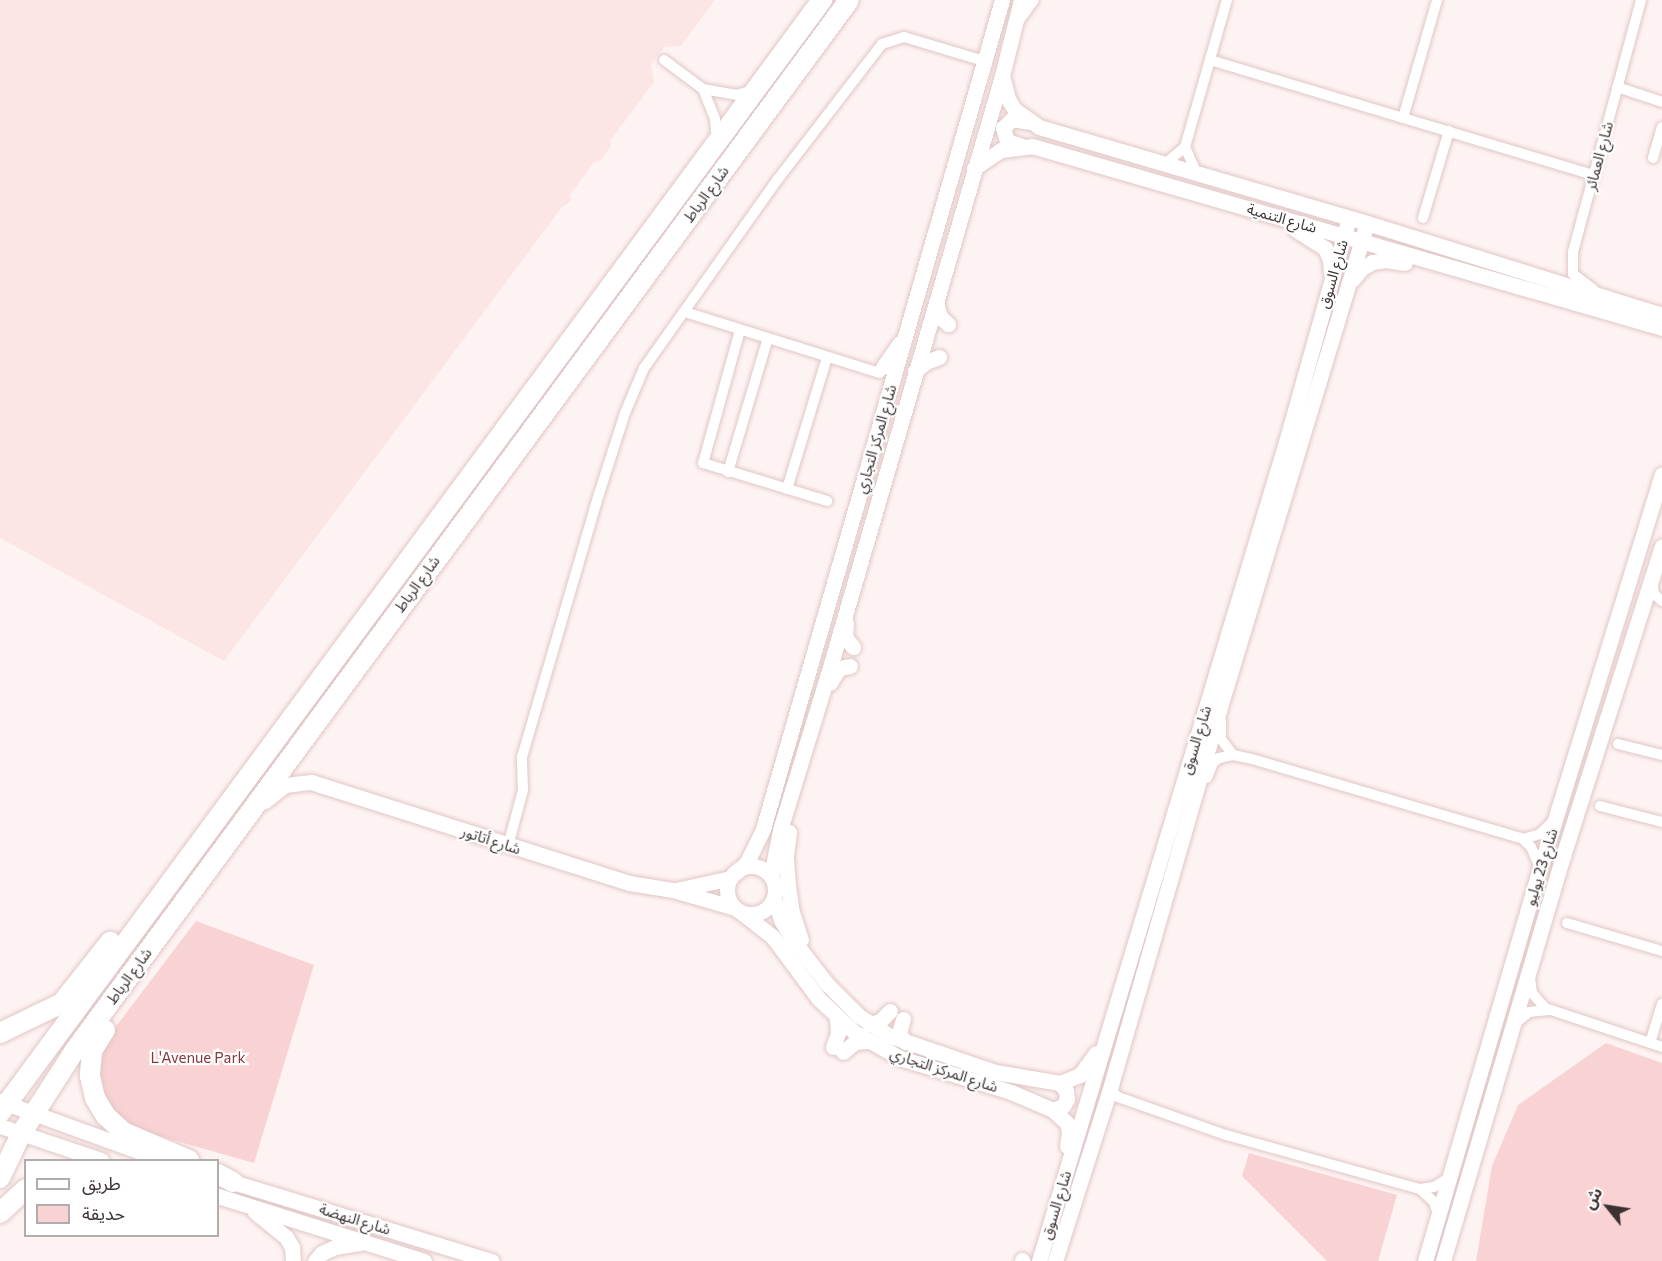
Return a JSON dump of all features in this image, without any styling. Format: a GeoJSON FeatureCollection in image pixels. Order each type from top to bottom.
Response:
{"type":"FeatureCollection","features":[{"type":"Feature","properties":{"kind":"highway","name":"شارع الرباط"},"geometry":{"type":"LineString","coordinates":[[2,1106],[207,833],[822,0]]}},
{"type":"Feature","properties":{"kind":"highway","name":"شارع الرباط"},"geometry":{"type":"LineString","coordinates":[[0,1178],[21,1134],[75,1050],[849,0]]}},
{"type":"Feature","properties":{"kind":"highway"},"geometry":{"type":"LineString","coordinates":[[0,1033],[62,1003],[173,863],[207,833]]}},
{"type":"Feature","properties":{"kind":"highway"},"geometry":{"type":"LineString","coordinates":[[155,941],[145,970],[92,1051],[90,1076],[95,1098],[106,1116],[123,1132],[184,1159]]}},
{"type":"Feature","properties":{"kind":"highway"},"geometry":{"type":"LineString","coordinates":[[0,1213],[24,1191]]}},
{"type":"Feature","properties":{"kind":"street","name":"شارع المركز التجاري"},"geometry":{"type":"LineString","coordinates":[[734,875],[747,862],[763,829],[810,646],[907,333],[1002,0]]}},
{"type":"Feature","properties":{"kind":"street","name":"شارع المركز التجاري"},"geometry":{"type":"LineString","coordinates":[[771,876],[780,830],[819,705],[975,168],[1021,0]]}},
{"type":"Feature","properties":{"kind":"street"},"geometry":{"type":"LineString","coordinates":[[1014,27],[1034,0]]}},
{"type":"Feature","properties":{"kind":"street"},"geometry":{"type":"LineString","coordinates":[[1166,163],[1185,147],[1227,0]]}},
{"type":"Feature","properties":{"kind":"street","name":"شارع العمائر"},"geometry":{"type":"LineString","coordinates":[[1606,297],[1577,279],[1571,264],[1641,0]]}},
{"type":"Feature","properties":{"kind":"street"},"geometry":{"type":"LineString","coordinates":[[1403,118],[1435,1]]}},
{"type":"Feature","properties":{"kind":"street"},"geometry":{"type":"LineString","coordinates":[[508,846],[523,790],[522,757],[622,423],[644,368],[778,179],[882,44],[904,37],[984,61]]}},
{"type":"Feature","properties":{"kind":"street"},"geometry":{"type":"LineString","coordinates":[[664,60],[703,89],[736,95],[756,89]]}},
{"type":"Feature","properties":{"kind":"street"},"geometry":{"type":"LineString","coordinates":[[1210,60],[1594,175]]}},
{"type":"Feature","properties":{"kind":"street","name":"شارع التنمية"},"geometry":{"type":"LineString","coordinates":[[1002,75],[1008,99],[1015,110],[1032,123],[1367,223],[1662,315]]}},
{"type":"Feature","properties":{"kind":"street"},"geometry":{"type":"LineString","coordinates":[[1617,87],[1662,102]]}},
{"type":"Feature","properties":{"kind":"street"},"geometry":{"type":"LineString","coordinates":[[703,89],[715,119],[718,141]]}},
{"type":"Feature","properties":{"kind":"street"},"geometry":{"type":"LineString","coordinates":[[1023,146],[1007,141],[1003,128],[1012,119],[1032,123]]}},
{"type":"Feature","properties":{"kind":"street"},"geometry":{"type":"LineString","coordinates":[[1653,158],[1662,127]]}},
{"type":"Feature","properties":{"kind":"street"},"geometry":{"type":"LineString","coordinates":[[1423,218],[1449,131]]}},
{"type":"Feature","properties":{"kind":"street"},"geometry":{"type":"LineString","coordinates":[[975,168],[1001,150],[1023,146]]}},
{"type":"Feature","properties":{"kind":"street","name":"شارع التنمية"},"geometry":{"type":"LineString","coordinates":[[1023,146],[1283,218],[1658,329]]}},
{"type":"Feature","properties":{"kind":"street"},"geometry":{"type":"LineString","coordinates":[[1185,147],[1196,172]]}},
{"type":"Feature","properties":{"kind":"street"},"geometry":{"type":"LineString","coordinates":[[1283,218],[1292,227],[1325,248],[1330,260],[1331,278]]}},
{"type":"Feature","properties":{"kind":"street","name":"شارع السوق"},"geometry":{"type":"LineString","coordinates":[[1039,1261],[1281,458],[1349,218]]}},
{"type":"Feature","properties":{"kind":"street","name":"شارع السوق"},"geometry":{"type":"LineString","coordinates":[[1055,1261],[1111,1084],[1223,697],[1367,223]]}},
{"type":"Feature","properties":{"kind":"street"},"geometry":{"type":"LineString","coordinates":[[1348,287],[1360,269],[1372,262],[1430,261]]}},
{"type":"Feature","properties":{"kind":"street"},"geometry":{"type":"LineString","coordinates":[[936,301],[940,317],[948,324]]}},
{"type":"Feature","properties":{"kind":"street"},"geometry":{"type":"LineString","coordinates":[[685,312],[827,357],[881,370],[907,333]]}},
{"type":"Feature","properties":{"kind":"street"},"geometry":{"type":"LineString","coordinates":[[740,330],[703,460],[706,465],[827,501]]}},
{"type":"Feature","properties":{"kind":"street"},"geometry":{"type":"LineString","coordinates":[[728,471],[768,338]]}},
{"type":"Feature","properties":{"kind":"street"},"geometry":{"type":"LineString","coordinates":[[786,489],[827,357]]}},
{"type":"Feature","properties":{"kind":"street"},"geometry":{"type":"LineString","coordinates":[[915,371],[926,362],[939,357]]}},
{"type":"Feature","properties":{"kind":"street","name":"شارع 23 يوليو"},"geometry":{"type":"LineString","coordinates":[[1425,1261],[1540,868],[1662,475]]}},
{"type":"Feature","properties":{"kind":"street","name":"شارع 23 يوليو"},"geometry":{"type":"LineString","coordinates":[[1443,1261],[1529,968],[1662,546]]}},
{"type":"Feature","properties":{"kind":"street"},"geometry":{"type":"LineString","coordinates":[[1652,580],[1654,594],[1662,601]]}},
{"type":"Feature","properties":{"kind":"street"},"geometry":{"type":"LineString","coordinates":[[1642,612],[1650,602],[1662,601]]}},
{"type":"Feature","properties":{"kind":"street"},"geometry":{"type":"LineString","coordinates":[[848,605],[845,637],[853,647]]}},
{"type":"Feature","properties":{"kind":"street"},"geometry":{"type":"LineString","coordinates":[[819,705],[834,673],[843,666],[850,666]]}},
{"type":"Feature","properties":{"kind":"street"},"geometry":{"type":"LineString","coordinates":[[1223,697],[1220,735],[1233,754]]}},
{"type":"Feature","properties":{"kind":"street"},"geometry":{"type":"LineString","coordinates":[[1618,744],[1662,756]]}},
{"type":"Feature","properties":{"kind":"street"},"geometry":{"type":"LineString","coordinates":[[1182,843],[1213,763],[1219,758],[1233,754],[1523,839],[1531,847],[1540,868]]}},
{"type":"Feature","properties":{"kind":"street","name":"شارع أتاتور"},"geometry":{"type":"LineString","coordinates":[[223,848],[273,793],[285,785],[311,782],[629,883],[673,890],[738,910]]}},
{"type":"Feature","properties":{"kind":"street"},"geometry":{"type":"LineString","coordinates":[[791,794],[793,808],[786,858],[790,902],[798,933],[816,970]]}},
{"type":"Feature","properties":{"kind":"street"},"geometry":{"type":"LineString","coordinates":[[1600,806],[1662,822]]}},
{"type":"Feature","properties":{"kind":"street"},"geometry":{"type":"LineString","coordinates":[[1523,839],[1546,830],[1555,819]]}},
{"type":"Feature","properties":{"kind":"street"},"geometry":{"type":"LineString","coordinates":[[751,867],[758,868],[771,876],[774,883],[774,899],[770,905],[757,914],[738,910],[728,893],[734,875],[751,867]]}},
{"type":"Feature","properties":{"kind":"street","name":"شارع أتاتور"},"geometry":{"type":"LineString","coordinates":[[673,890],[734,875]]}},
{"type":"Feature","properties":{"kind":"street","name":"شارع المركز التجاري"},"geometry":{"type":"LineString","coordinates":[[774,899],[782,922],[801,954],[841,999],[869,1024],[905,1042],[995,1072],[1060,1083]]}},
{"type":"Feature","properties":{"kind":"street","name":"شارع المركز التجاري"},"geometry":{"type":"LineString","coordinates":[[738,910],[772,936],[802,978],[837,1018],[868,1041],[900,1058],[1032,1099],[1053,1110]]}},
{"type":"Feature","properties":{"kind":"street"},"geometry":{"type":"LineString","coordinates":[[1568,923],[1662,951]]}},
{"type":"Feature","properties":{"kind":"street"},"geometry":{"type":"LineString","coordinates":[[1529,968],[1532,993],[1539,1004],[1549,1010],[1662,1047]]}},
{"type":"Feature","properties":{"kind":"street"},"geometry":{"type":"LineString","coordinates":[[1650,1043],[1662,1004]]}},
{"type":"Feature","properties":{"kind":"street"},"geometry":{"type":"LineString","coordinates":[[1511,1030],[1524,1014],[1549,1010]]}},
{"type":"Feature","properties":{"kind":"street"},"geometry":{"type":"LineString","coordinates":[[869,1024],[896,1015],[899,1033],[905,1042]]}},
{"type":"Feature","properties":{"kind":"street"},"geometry":{"type":"LineString","coordinates":[[837,1018],[838,1050],[855,1042],[868,1041]]}},
{"type":"Feature","properties":{"kind":"street"},"geometry":{"type":"LineString","coordinates":[[1064,1179],[1069,1127],[1064,1119],[1053,1110],[1063,1106],[1067,1099],[1066,1091],[1060,1083],[1080,1075],[1106,1039]]}},
{"type":"Feature","properties":{"kind":"street"},"geometry":{"type":"LineString","coordinates":[[1111,1084],[1113,1092],[1118,1097],[1226,1135],[1420,1189],[1434,1187],[1450,1176]]}},
{"type":"Feature","properties":{"kind":"street"},"geometry":{"type":"LineString","coordinates":[[2,1106],[34,1114],[158,1159]]}},
{"type":"Feature","properties":{"kind":"street"},"geometry":{"type":"LineString","coordinates":[[0,1126],[95,1159]]}},
{"type":"Feature","properties":{"kind":"street","name":"شارع النهضة"},"geometry":{"type":"LineString","coordinates":[[223,1178],[492,1261]]}},
{"type":"Feature","properties":{"kind":"street"},"geometry":{"type":"LineString","coordinates":[[1420,1189],[1434,1202],[1438,1215]]}},
{"type":"Feature","properties":{"kind":"street","name":"شارع النهضة"},"geometry":{"type":"LineString","coordinates":[[219,1196],[424,1261]]}},
{"type":"Feature","properties":{"kind":"street"},"geometry":{"type":"LineString","coordinates":[[237,1202],[282,1232],[292,1247],[293,1261]]}},
{"type":"Feature","properties":{"kind":"street"},"geometry":{"type":"LineString","coordinates":[[293,1261],[298,1255],[304,1254],[314,1261],[322,1253],[335,1247],[369,1243]]}},
{"type":"Feature","properties":{"kind":"shaded area"},"geometry":{"type":"Polygon","coordinates":[[[0,0],[715,0],[681,46],[665,47],[658,55],[651,65],[654,82],[610,141],[611,146],[601,160],[594,162],[570,195],[571,201],[562,207],[224,661],[0,538],[0,0]]]}},
{"type":"Feature","properties":{"kind":"green space","name":"L'Avenue Park"},"geometry":{"type":"Polygon","coordinates":[[[196,921],[314,965],[254,1163],[113,1123],[101,1109],[98,1050],[196,921]]]}},
{"type":"Feature","properties":{"kind":"green space"},"geometry":{"type":"Polygon","coordinates":[[[1606,1043],[1662,1063],[1662,1261],[1476,1261],[1492,1166],[1518,1105],[1606,1043]]]}},
{"type":"Feature","properties":{"kind":"green space"},"geometry":{"type":"Polygon","coordinates":[[[1249,1153],[1397,1195],[1378,1261],[1327,1261],[1242,1176],[1249,1153]]]}}]}
